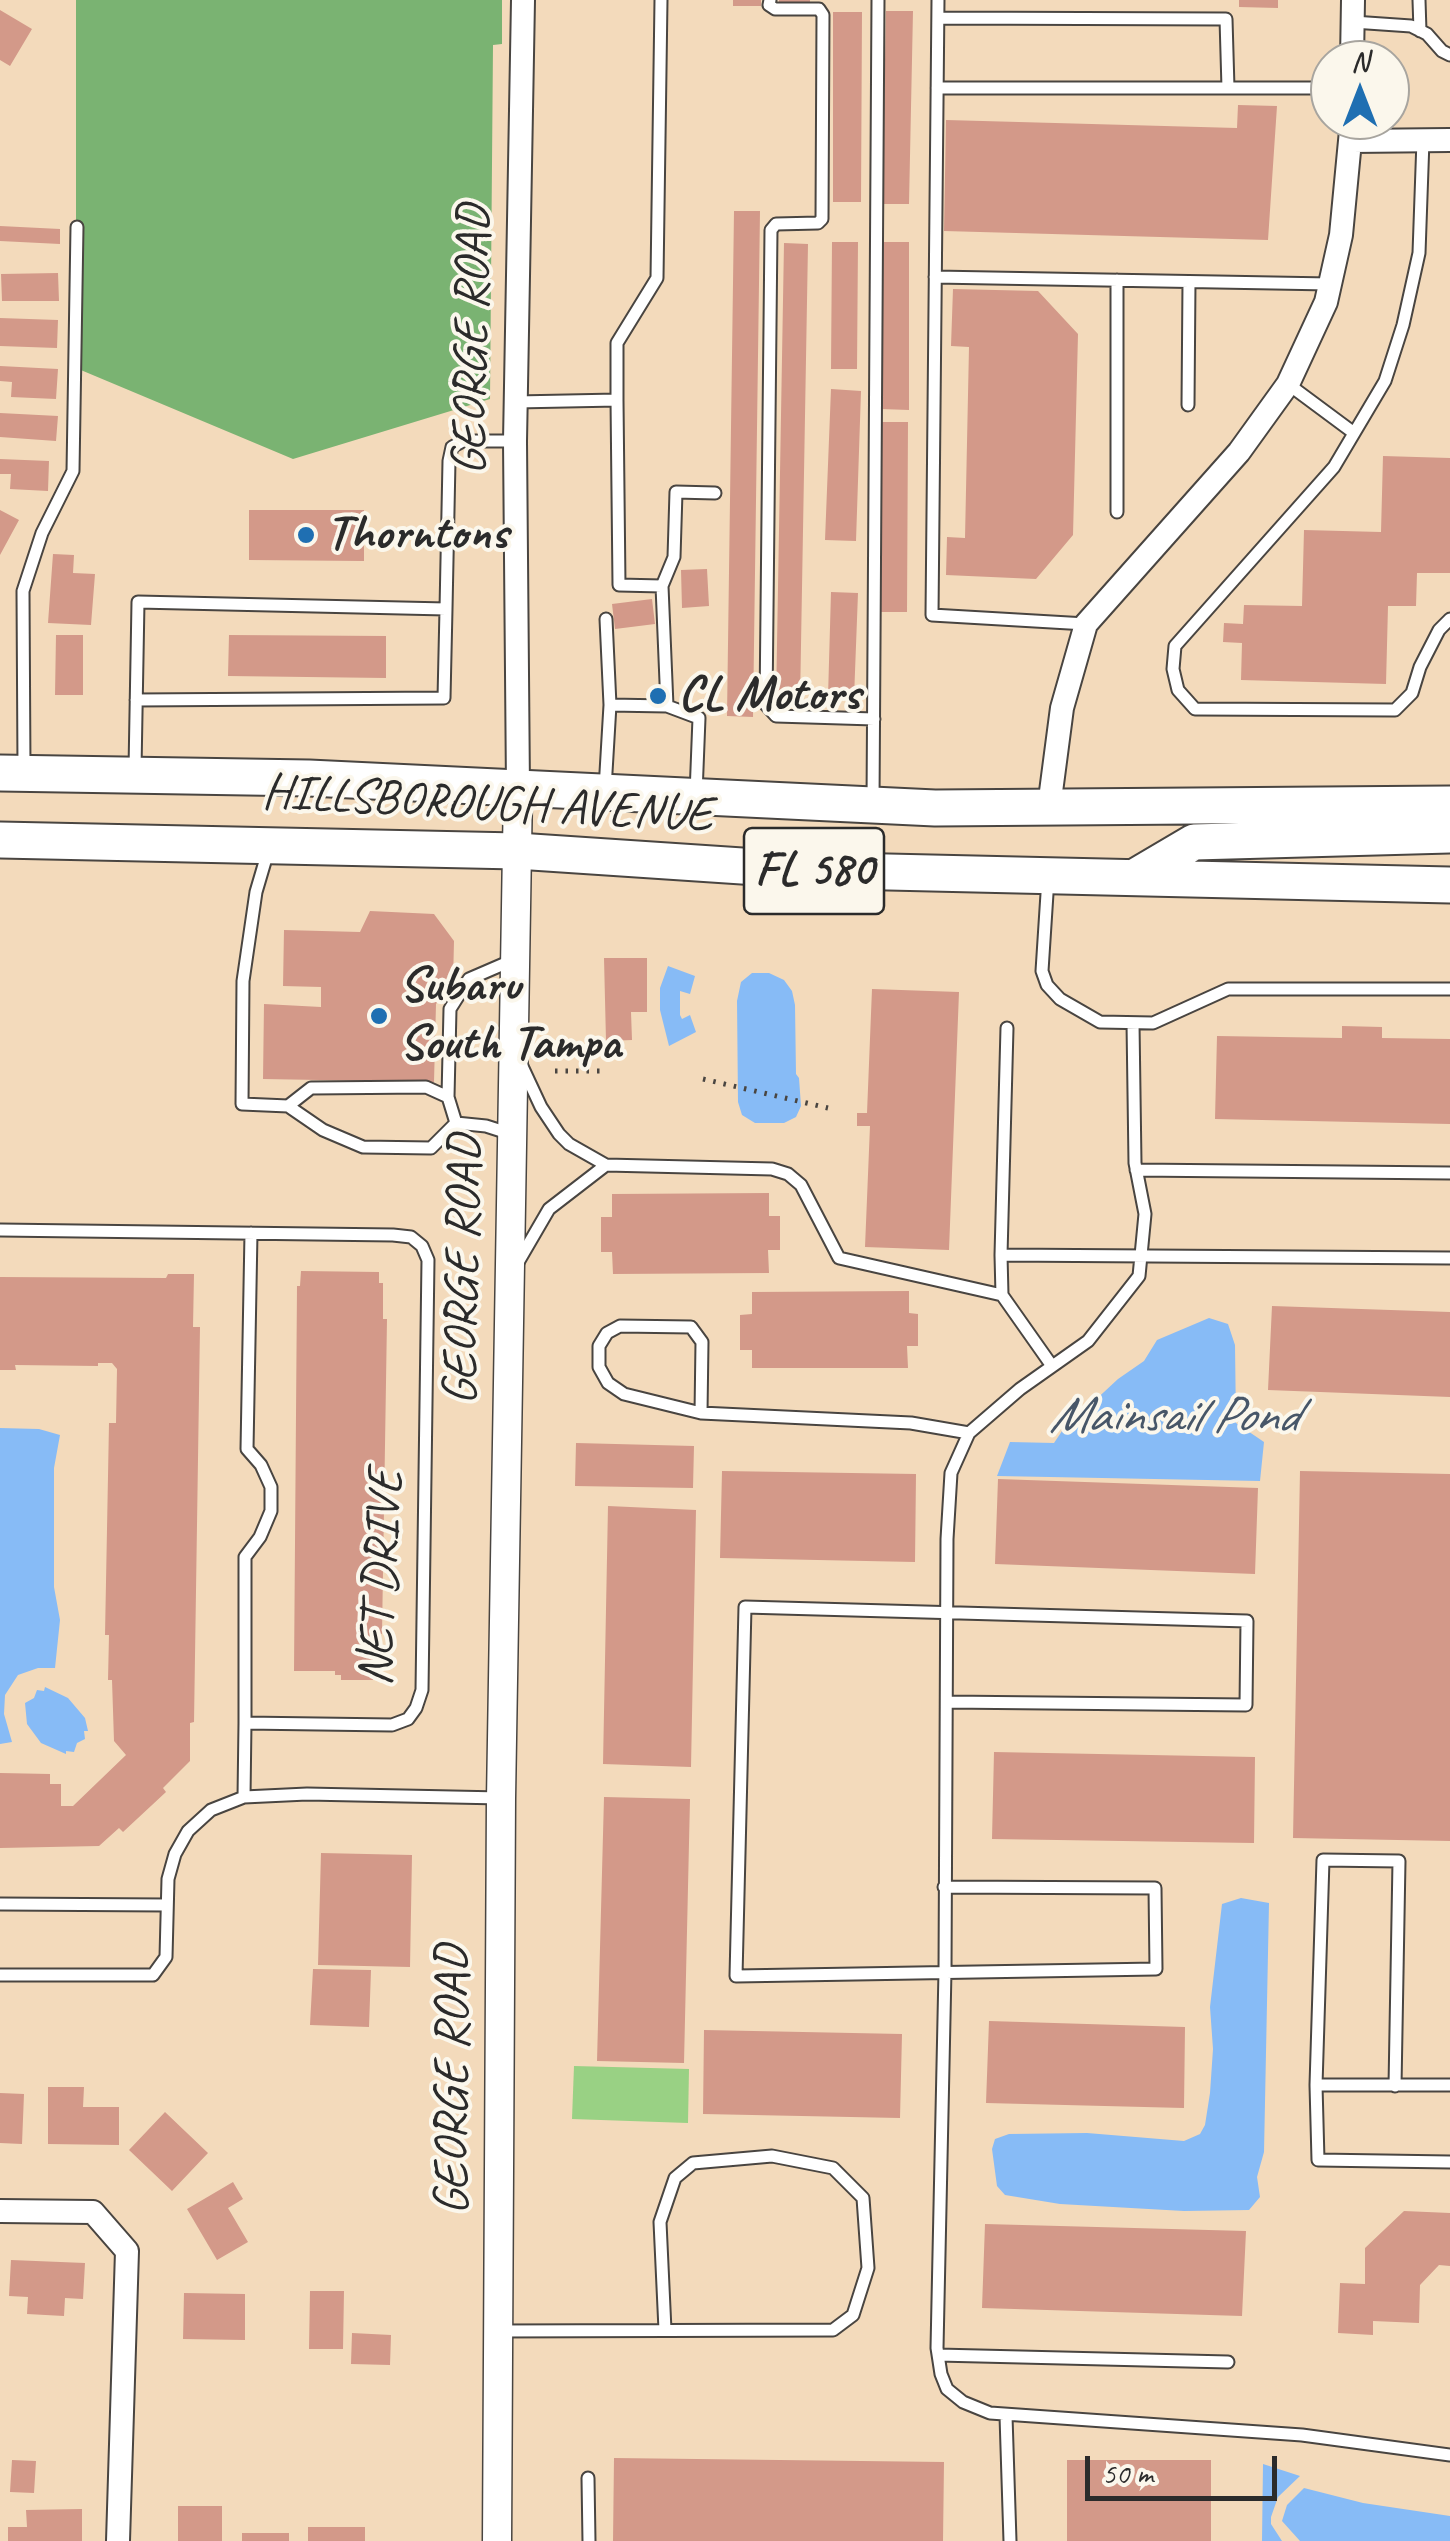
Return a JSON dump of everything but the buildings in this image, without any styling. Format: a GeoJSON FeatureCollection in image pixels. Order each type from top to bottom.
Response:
{"type":"FeatureCollection","features":[{"type":"Feature","properties":{"kind":"main road","name":"HILLSBOROUGH AVENUE"},"geometry":{"type":"LineString","coordinates":[[12,773],[308,778],[873,806],[1450,804]]}},
{"type":"Feature","properties":{"kind":"main road"},"geometry":{"type":"LineString","coordinates":[[1137,876],[1194,842],[1450,835]]}},
{"type":"Feature","properties":{"kind":"main road","name":"HILLSBOROUGH AVENUE"},"geometry":{"type":"LineString","coordinates":[[0,840],[516,852],[802,870],[1450,884]]}},
{"type":"Feature","properties":{"kind":"street","name":"GEORGE ROAD"},"geometry":{"type":"LineString","coordinates":[[497,2541],[500,1798],[518,789],[516,402],[522,0]]}},
{"type":"Feature","properties":{"kind":"street"},"geometry":{"type":"LineString","coordinates":[[1352,40],[1353,11]]}},
{"type":"Feature","properties":{"kind":"street"},"geometry":{"type":"LineString","coordinates":[[1410,138],[1450,140]]}},
{"type":"Feature","properties":{"kind":"street"},"geometry":{"type":"LineString","coordinates":[[1048,807],[1062,708],[1086,624],[1239,452],[1288,384],[1326,302],[1341,234],[1351,140]]}},
{"type":"Feature","properties":{"kind":"street"},"geometry":{"type":"LineString","coordinates":[[0,2211],[93,2212],[127,2250],[118,2541]]}},
{"type":"Feature","properties":{"kind":"lane"},"geometry":{"type":"LineString","coordinates":[[661,0],[657,278],[617,343],[617,400],[619,586],[662,586]]}},
{"type":"Feature","properties":{"kind":"lane"},"geometry":{"type":"LineString","coordinates":[[770,0],[775,9],[819,9],[823,15],[823,90],[822,219],[818,224],[776,224],[770,230],[766,706],[776,716],[874,719]]}},
{"type":"Feature","properties":{"kind":"lane"},"geometry":{"type":"LineString","coordinates":[[873,806],[878,0]]}},
{"type":"Feature","properties":{"kind":"lane"},"geometry":{"type":"LineString","coordinates":[[938,0],[932,616],[1086,624]]}},
{"type":"Feature","properties":{"kind":"lane"},"geometry":{"type":"LineString","coordinates":[[1419,0],[1420,31]]}},
{"type":"Feature","properties":{"kind":"lane"},"geometry":{"type":"LineString","coordinates":[[1353,11],[1411,26],[1450,55]]}},
{"type":"Feature","properties":{"kind":"lane"},"geometry":{"type":"LineString","coordinates":[[938,18],[1226,19],[1228,88]]}},
{"type":"Feature","properties":{"kind":"lane"},"geometry":{"type":"LineString","coordinates":[[937,88],[1310,88]]}},
{"type":"Feature","properties":{"kind":"lane"},"geometry":{"type":"LineString","coordinates":[[1423,140],[1418,254],[1403,325],[1385,381],[1334,467],[1175,646],[1172,668],[1178,690],[1194,709],[1394,710],[1412,694],[1420,667],[1439,630],[1450,619]]}},
{"type":"Feature","properties":{"kind":"lane"},"geometry":{"type":"LineString","coordinates":[[12,773],[24,590],[42,533],[73,470],[77,227]]}},
{"type":"Feature","properties":{"kind":"lane"},"geometry":{"type":"LineString","coordinates":[[935,277],[1330,284]]}},
{"type":"Feature","properties":{"kind":"lane"},"geometry":{"type":"LineString","coordinates":[[1117,280],[1117,512]]}},
{"type":"Feature","properties":{"kind":"lane"},"geometry":{"type":"LineString","coordinates":[[1188,282],[1188,405]]}},
{"type":"Feature","properties":{"kind":"lane"},"geometry":{"type":"LineString","coordinates":[[1288,384],[1354,433]]}},
{"type":"Feature","properties":{"kind":"lane"},"geometry":{"type":"LineString","coordinates":[[516,402],[617,400]]}},
{"type":"Feature","properties":{"kind":"lane"},"geometry":{"type":"LineString","coordinates":[[136,700],[444,698],[452,447],[463,441],[516,442]]}},
{"type":"Feature","properties":{"kind":"lane"},"geometry":{"type":"LineString","coordinates":[[667,706],[662,586],[674,557],[676,492],[715,493]]}},
{"type":"Feature","properties":{"kind":"lane"},"geometry":{"type":"LineString","coordinates":[[135,774],[138,602],[446,609]]}},
{"type":"Feature","properties":{"kind":"lane"},"geometry":{"type":"LineString","coordinates":[[604,794],[610,705],[606,619]]}},
{"type":"Feature","properties":{"kind":"lane"},"geometry":{"type":"LineString","coordinates":[[610,705],[667,706],[699,718],[696,798]]}},
{"type":"Feature","properties":{"kind":"lane"},"geometry":{"type":"LineString","coordinates":[[270,844],[256,892],[243,981],[242,1104],[288,1106],[324,1130],[362,1148],[431,1148],[456,1123]]}},
{"type":"Feature","properties":{"kind":"lane"},"geometry":{"type":"LineString","coordinates":[[1048,874],[1042,972],[1060,999],[1100,1022],[1153,1023],[1228,988],[1450,988]]}},
{"type":"Feature","properties":{"kind":"lane"},"geometry":{"type":"LineString","coordinates":[[456,1123],[448,1097],[450,1009],[469,979],[513,960]]}},
{"type":"Feature","properties":{"kind":"lane"},"geometry":{"type":"LineString","coordinates":[[1133,1023],[1136,1170],[1145,1214],[1139,1276],[1088,1341],[970,1433],[951,1473],[938,2355],[947,2388],[976,2408],[1006,2416],[1302,2435],[1450,2456]]}},
{"type":"Feature","properties":{"kind":"lane"},"geometry":{"type":"LineString","coordinates":[[1007,1028],[1002,1295],[1052,1366]]}},
{"type":"Feature","properties":{"kind":"lane"},"geometry":{"type":"LineString","coordinates":[[512,1045],[541,1107],[559,1134],[606,1165],[772,1169],[788,1174],[801,1185],[840,1258],[1002,1295]]}},
{"type":"Feature","properties":{"kind":"lane"},"geometry":{"type":"LineString","coordinates":[[288,1106],[311,1088],[426,1087],[448,1097]]}},
{"type":"Feature","properties":{"kind":"lane"},"geometry":{"type":"LineString","coordinates":[[456,1123],[511,1134]]}},
{"type":"Feature","properties":{"kind":"lane"},"geometry":{"type":"LineString","coordinates":[[508,1279],[549,1209],[606,1165]]}},
{"type":"Feature","properties":{"kind":"lane"},"geometry":{"type":"LineString","coordinates":[[1136,1170],[1450,1173]]}},
{"type":"Feature","properties":{"kind":"lane","name":"NET DRIVE"},"geometry":{"type":"LineString","coordinates":[[0,1230],[411,1238],[422,1246],[428,1260],[422,1690],[416,1708],[408,1718],[392,1724],[245,1723]]}},
{"type":"Feature","properties":{"kind":"lane"},"geometry":{"type":"LineString","coordinates":[[244,1797],[246,1557],[260,1537],[270,1511],[270,1487],[261,1464],[247,1449],[251,1233]]}},
{"type":"Feature","properties":{"kind":"lane"},"geometry":{"type":"LineString","coordinates":[[1001,1254],[1450,1258]]}},
{"type":"Feature","properties":{"kind":"lane"},"geometry":{"type":"LineString","coordinates":[[701,1413],[702,1342],[691,1326],[620,1326],[607,1333],[599,1346],[599,1367],[608,1383],[624,1394],[701,1413],[911,1424],[970,1433]]}},
{"type":"Feature","properties":{"kind":"lane"},"geometry":{"type":"LineString","coordinates":[[944,1887],[1155,1888],[1156,1969],[736,1976],[745,1607],[1247,1621],[1246,1705],[948,1702]]}},
{"type":"Feature","properties":{"kind":"lane"},"geometry":{"type":"LineString","coordinates":[[0,1975],[153,1975],[166,1957],[171,1866],[188,1831],[211,1810],[244,1797],[307,1794],[500,1798]]}},
{"type":"Feature","properties":{"kind":"lane"},"geometry":{"type":"LineString","coordinates":[[1395,2086],[1399,1861],[1324,1860],[1316,2085],[1318,2160],[1450,2162]]}},
{"type":"Feature","properties":{"kind":"lane"},"geometry":{"type":"LineString","coordinates":[[0,1904],[166,1905]]}},
{"type":"Feature","properties":{"kind":"lane"},"geometry":{"type":"LineString","coordinates":[[1316,2085],[1450,2085]]}},
{"type":"Feature","properties":{"kind":"lane"},"geometry":{"type":"LineString","coordinates":[[498,2331],[833,2330],[853,2315],[868,2268],[864,2198],[833,2168],[772,2156],[693,2163],[675,2178],[660,2222],[665,2330]]}},
{"type":"Feature","properties":{"kind":"lane"},"geometry":{"type":"LineString","coordinates":[[938,2355],[1228,2362]]}},
{"type":"Feature","properties":{"kind":"lane"},"geometry":{"type":"LineString","coordinates":[[1006,2416],[1010,2541]]}},
{"type":"Feature","properties":{"kind":"lane"},"geometry":{"type":"LineString","coordinates":[[588,2478],[589,2541]]}},
{"type":"Feature","properties":{"kind":"path"},"geometry":{"type":"LineString","coordinates":[[555,1071],[606,1071]]}},
{"type":"Feature","properties":{"kind":"path"},"geometry":{"type":"LineString","coordinates":[[702,1078],[828,1108]]}},
{"type":"Feature","properties":{"kind":"green space"},"geometry":{"type":"Polygon","coordinates":[[[76,0],[502,0],[502,44],[493,45],[490,399],[293,459],[76,368],[76,0]]]}},
{"type":"Feature","properties":{"kind":"green space"},"geometry":{"type":"Polygon","coordinates":[[[574,2066],[689,2069],[688,2123],[572,2119],[574,2066]]]}},
{"type":"Feature","properties":{"kind":"water"},"geometry":{"type":"Polygon","coordinates":[[[668,966],[695,976],[690,994],[680,991],[680,1015],[682,1019],[690,1015],[696,1032],[669,1046],[660,1010],[660,988],[668,966]]]}},
{"type":"Feature","properties":{"kind":"water"},"geometry":{"type":"Polygon","coordinates":[[[752,973],[769,973],[784,980],[795,1005],[796,1074],[801,1106],[796,1117],[784,1123],[755,1123],[742,1115],[738,1102],[737,1001],[741,982],[752,973]]]}},
{"type":"Feature","properties":{"kind":"water","name":"Mainsail Pond"},"geometry":{"type":"Polygon","coordinates":[[[1209,1318],[1228,1324],[1235,1345],[1236,1423],[1264,1442],[1260,1481],[997,1476],[1010,1442],[1054,1443],[1074,1413],[1090,1405],[1144,1361],[1157,1340],[1209,1318]]]}},
{"type":"Feature","properties":{"kind":"water"},"geometry":{"type":"Polygon","coordinates":[[[0,1428],[39,1429],[60,1435],[54,1468],[54,1587],[60,1620],[55,1668],[38,1668],[18,1675],[5,1695],[4,1714],[12,1742],[0,1744],[0,1428]]]}},
{"type":"Feature","properties":{"kind":"water"},"geometry":{"type":"Polygon","coordinates":[[[45,1687],[68,1698],[85,1718],[88,1731],[84,1731],[85,1739],[77,1743],[74,1752],[66,1754],[41,1743],[27,1724],[25,1703],[45,1687]]]}},
{"type":"Feature","properties":{"kind":"water"},"geometry":{"type":"Polygon","coordinates":[[[1241,1898],[1269,1903],[1264,2152],[1257,2177],[1260,2197],[1249,2210],[1184,2211],[1060,2204],[1005,2195],[997,2186],[992,2149],[995,2139],[1009,2134],[1087,2133],[1184,2141],[1200,2134],[1210,2093],[1210,2007],[1222,1904],[1241,1898]]]}},
{"type":"Feature","properties":{"kind":"water"},"geometry":{"type":"Polygon","coordinates":[[[1263,2464],[1300,2476],[1278,2497],[1271,2517],[1282,2541],[1262,2541],[1263,2464]]]}},
{"type":"Feature","properties":{"kind":"water"},"geometry":{"type":"Polygon","coordinates":[[[1304,2488],[1363,2503],[1450,2516],[1450,2541],[1300,2541],[1282,2521],[1287,2505],[1304,2488]]]}},
{"type":"Feature","properties":{"kind":"place","name":"Thorntons"},"geometry":{"type":"Point","coordinates":[306,535]}},
{"type":"Feature","properties":{"kind":"place","name":"CL Motors"},"geometry":{"type":"Point","coordinates":[658,696]}},
{"type":"Feature","properties":{"kind":"place","name":"Subaru South Tampa"},"geometry":{"type":"Point","coordinates":[379,1016]}}]}
